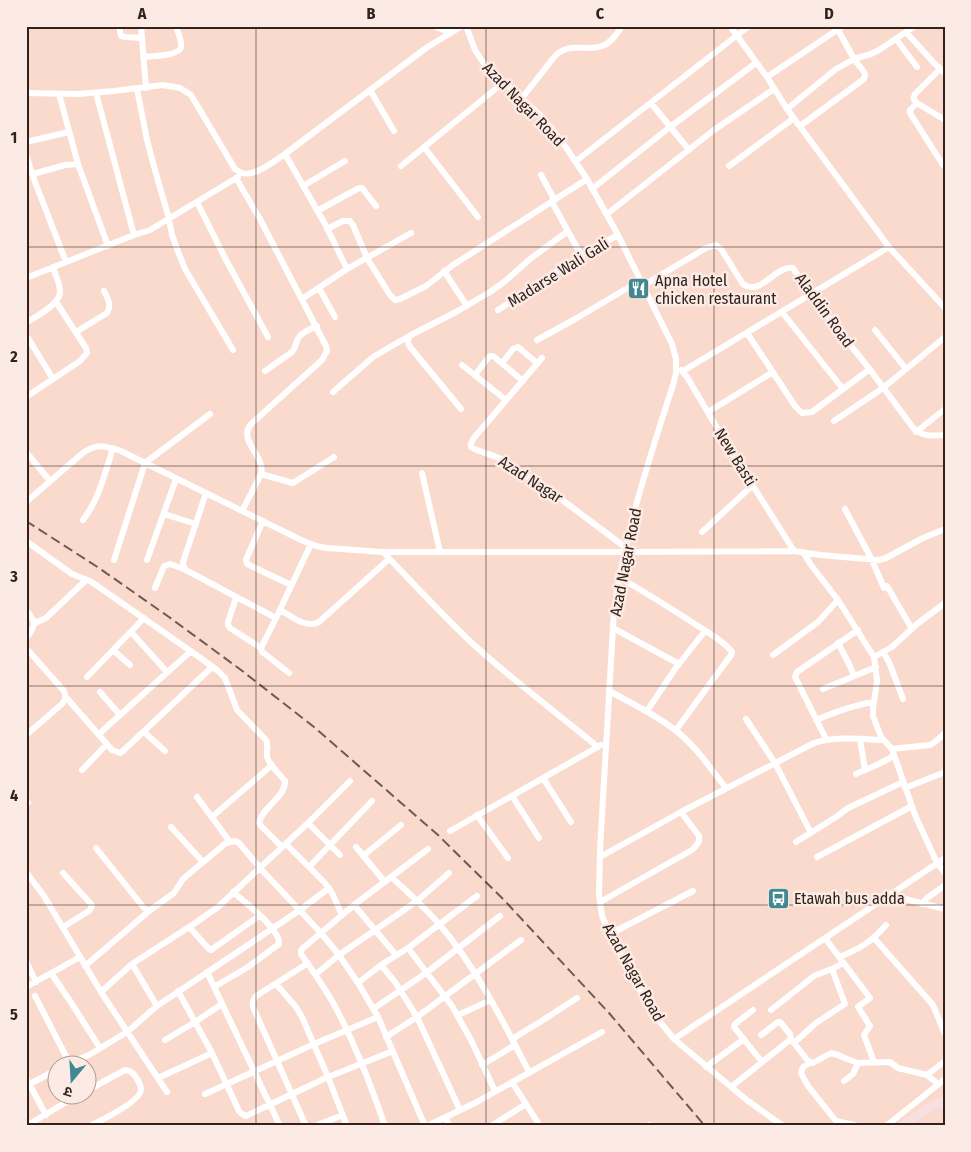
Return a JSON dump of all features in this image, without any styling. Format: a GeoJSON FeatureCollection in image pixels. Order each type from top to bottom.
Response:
{"type":"FeatureCollection","features":[{"type":"Feature","properties":{"kind":"main road"},"geometry":{"type":"LineString","coordinates":[[902,1126],[932,1106],[945,1101]]}},
{"type":"Feature","properties":{"kind":"street"},"geometry":{"type":"LineString","coordinates":[[141,26],[146,88]]}},
{"type":"Feature","properties":{"kind":"street"},"geometry":{"type":"LineString","coordinates":[[143,58],[178,52],[182,45],[176,26]]}},
{"type":"Feature","properties":{"kind":"street"},"geometry":{"type":"LineString","coordinates":[[434,26],[451,33]]}},
{"type":"Feature","properties":{"kind":"street"},"geometry":{"type":"LineString","coordinates":[[26,93],[96,93],[163,85],[180,88],[191,95],[235,169],[243,173],[252,173],[285,154],[426,48],[462,26]]}},
{"type":"Feature","properties":{"kind":"street","name":"Azad Nagar Road"},"geometry":{"type":"LineString","coordinates":[[466,26],[475,50],[482,61],[552,129],[576,161],[618,235],[672,344],[676,359],[676,373],[673,385],[643,478],[624,549],[614,610],[600,857],[599,895],[602,916],[652,1012],[674,1039],[731,1087],[783,1126]]}},
{"type":"Feature","properties":{"kind":"street"},"geometry":{"type":"LineString","coordinates":[[522,98],[561,50],[601,47],[614,37],[622,26]]}},
{"type":"Feature","properties":{"kind":"street"},"geometry":{"type":"LineString","coordinates":[[730,26],[794,118],[889,247],[945,308]]}},
{"type":"Feature","properties":{"kind":"street"},"geometry":{"type":"LineString","coordinates":[[576,161],[749,26]]}},
{"type":"Feature","properties":{"kind":"street"},"geometry":{"type":"LineString","coordinates":[[788,109],[836,70],[896,40],[914,26]]}},
{"type":"Feature","properties":{"kind":"street"},"geometry":{"type":"LineString","coordinates":[[767,77],[839,27],[854,60],[864,72],[864,79],[800,126]]}},
{"type":"Feature","properties":{"kind":"street"},"geometry":{"type":"LineString","coordinates":[[118,28],[121,36],[142,38]]}},
{"type":"Feature","properties":{"kind":"street"},"geometry":{"type":"LineString","coordinates":[[906,32],[942,71],[915,94],[914,101],[945,120]]}},
{"type":"Feature","properties":{"kind":"street"},"geometry":{"type":"LineString","coordinates":[[896,40],[917,67]]}},
{"type":"Feature","properties":{"kind":"street"},"geometry":{"type":"LineString","coordinates":[[592,188],[756,63]]}},
{"type":"Feature","properties":{"kind":"street"},"geometry":{"type":"LineString","coordinates":[[401,166],[504,82]]}},
{"type":"Feature","properties":{"kind":"street"},"geometry":{"type":"LineString","coordinates":[[137,89],[147,140],[172,235],[185,269],[233,350]]}},
{"type":"Feature","properties":{"kind":"street"},"geometry":{"type":"LineString","coordinates":[[606,214],[714,130],[774,89]]}},
{"type":"Feature","properties":{"kind":"street"},"geometry":{"type":"LineString","coordinates":[[370,90],[394,131]]}},
{"type":"Feature","properties":{"kind":"street"},"geometry":{"type":"LineString","coordinates":[[96,93],[134,235]]}},
{"type":"Feature","properties":{"kind":"street"},"geometry":{"type":"LineString","coordinates":[[60,94],[68,132],[78,164],[108,246]]}},
{"type":"Feature","properties":{"kind":"street"},"geometry":{"type":"LineString","coordinates":[[651,103],[689,150]]}},
{"type":"Feature","properties":{"kind":"street"},"geometry":{"type":"LineString","coordinates":[[917,103],[910,110],[910,113],[944,167]]}},
{"type":"Feature","properties":{"kind":"street"},"geometry":{"type":"LineString","coordinates":[[729,166],[794,118]]}},
{"type":"Feature","properties":{"kind":"street"},"geometry":{"type":"LineString","coordinates":[[26,142],[68,132]]}},
{"type":"Feature","properties":{"kind":"street"},"geometry":{"type":"LineString","coordinates":[[424,147],[478,218]]}},
{"type":"Feature","properties":{"kind":"street"},"geometry":{"type":"LineString","coordinates":[[285,154],[347,269]]}},
{"type":"Feature","properties":{"kind":"street"},"geometry":{"type":"LineString","coordinates":[[26,155],[66,262]]}},
{"type":"Feature","properties":{"kind":"street"},"geometry":{"type":"LineString","coordinates":[[944,167],[945,158]]}},
{"type":"Feature","properties":{"kind":"street"},"geometry":{"type":"LineString","coordinates":[[303,186],[345,161]]}},
{"type":"Feature","properties":{"kind":"street"},"geometry":{"type":"LineString","coordinates":[[33,174],[65,165],[78,164]]}},
{"type":"Feature","properties":{"kind":"street"},"geometry":{"type":"LineString","coordinates":[[26,278],[150,230],[243,173]]}},
{"type":"Feature","properties":{"kind":"street"},"geometry":{"type":"LineString","coordinates":[[541,175],[553,197],[552,202],[580,255]]}},
{"type":"Feature","properties":{"kind":"street"},"geometry":{"type":"LineString","coordinates":[[236,178],[254,207],[317,326],[327,351],[322,360],[247,429],[247,438],[262,469],[242,511]]}},
{"type":"Feature","properties":{"kind":"street"},"geometry":{"type":"LineString","coordinates":[[327,229],[343,221],[350,221],[366,258],[395,300],[426,286],[444,271],[501,233],[587,179]]}},
{"type":"Feature","properties":{"kind":"street"},"geometry":{"type":"LineString","coordinates":[[317,211],[359,188],[365,191],[376,206]]}},
{"type":"Feature","properties":{"kind":"street"},"geometry":{"type":"LineString","coordinates":[[197,202],[268,337]]}},
{"type":"Feature","properties":{"kind":"street"},"geometry":{"type":"LineString","coordinates":[[333,392],[373,357],[410,335],[467,306],[496,288],[530,259],[568,231]]}},
{"type":"Feature","properties":{"kind":"street"},"geometry":{"type":"LineString","coordinates":[[302,299],[347,269],[411,233]]}},
{"type":"Feature","properties":{"kind":"street","name":"Madarse Wali Gali"},"geometry":{"type":"LineString","coordinates":[[498,310],[580,255],[618,235]]}},
{"type":"Feature","properties":{"kind":"street","name":"Aladdin Road"},"geometry":{"type":"LineString","coordinates":[[642,283],[706,248],[716,245],[721,249],[743,284],[748,288],[758,286],[784,269],[793,268],[810,294],[870,369],[916,432]]}},
{"type":"Feature","properties":{"kind":"street"},"geometry":{"type":"LineString","coordinates":[[683,371],[889,247]]}},
{"type":"Feature","properties":{"kind":"street"},"geometry":{"type":"LineString","coordinates":[[26,323],[56,302],[60,296],[60,289],[53,267]]}},
{"type":"Feature","properties":{"kind":"street"},"geometry":{"type":"LineString","coordinates":[[444,271],[467,306]]}},
{"type":"Feature","properties":{"kind":"street"},"geometry":{"type":"LineString","coordinates":[[537,340],[642,283]]}},
{"type":"Feature","properties":{"kind":"street"},"geometry":{"type":"LineString","coordinates":[[319,288],[335,317]]}},
{"type":"Feature","properties":{"kind":"street"},"geometry":{"type":"LineString","coordinates":[[76,332],[107,313],[109,300],[104,292]]}},
{"type":"Feature","properties":{"kind":"street"},"geometry":{"type":"LineString","coordinates":[[26,397],[80,361],[87,354],[86,348],[56,302]]}},
{"type":"Feature","properties":{"kind":"street"},"geometry":{"type":"LineString","coordinates":[[782,312],[843,389]]}},
{"type":"Feature","properties":{"kind":"street"},"geometry":{"type":"LineString","coordinates":[[265,371],[292,352],[301,334],[317,326]]}},
{"type":"Feature","properties":{"kind":"street"},"geometry":{"type":"LineString","coordinates":[[875,330],[906,369]]}},
{"type":"Feature","properties":{"kind":"street"},"geometry":{"type":"LineString","coordinates":[[747,333],[794,406],[802,413],[812,412],[870,369]]}},
{"type":"Feature","properties":{"kind":"street"},"geometry":{"type":"LineString","coordinates":[[410,335],[408,344],[461,409]]}},
{"type":"Feature","properties":{"kind":"street"},"geometry":{"type":"LineString","coordinates":[[27,336],[53,379]]}},
{"type":"Feature","properties":{"kind":"street"},"geometry":{"type":"LineString","coordinates":[[26,346],[27,336]]}},
{"type":"Feature","properties":{"kind":"street"},"geometry":{"type":"LineString","coordinates":[[834,421],[884,388],[945,337]]}},
{"type":"Feature","properties":{"kind":"street","name":"Azad Nagar"},"geometry":{"type":"LineString","coordinates":[[502,362],[513,349],[518,347],[540,361],[473,439],[472,447],[499,458],[553,493],[624,549]]}},
{"type":"Feature","properties":{"kind":"street"},"geometry":{"type":"LineString","coordinates":[[475,375],[490,356],[493,356],[523,381]]}},
{"type":"Feature","properties":{"kind":"street"},"geometry":{"type":"LineString","coordinates":[[462,365],[506,400]]}},
{"type":"Feature","properties":{"kind":"street","name":"New Basti"},"geometry":{"type":"LineString","coordinates":[[676,365],[683,371],[794,551]]}},
{"type":"Feature","properties":{"kind":"street"},"geometry":{"type":"LineString","coordinates":[[708,412],[773,372]]}},
{"type":"Feature","properties":{"kind":"street"},"geometry":{"type":"LineString","coordinates":[[916,432],[945,410]]}},
{"type":"Feature","properties":{"kind":"street"},"geometry":{"type":"LineString","coordinates":[[114,560],[145,463],[210,414]]}},
{"type":"Feature","properties":{"kind":"street"},"geometry":{"type":"LineString","coordinates":[[916,432],[929,437],[945,435]]}},
{"type":"Feature","properties":{"kind":"street"},"geometry":{"type":"LineString","coordinates":[[26,502],[84,452],[100,445],[120,451],[311,544],[327,548],[383,552],[624,549],[794,551],[879,560],[945,528]]}},
{"type":"Feature","properties":{"kind":"street"},"geometry":{"type":"LineString","coordinates":[[83,520],[96,500],[113,448]]}},
{"type":"Feature","properties":{"kind":"street"},"geometry":{"type":"LineString","coordinates":[[26,452],[29,461],[50,481]]}},
{"type":"Feature","properties":{"kind":"street"},"geometry":{"type":"LineString","coordinates":[[261,474],[293,483],[334,457]]}},
{"type":"Feature","properties":{"kind":"street"},"geometry":{"type":"LineString","coordinates":[[422,473],[440,552]]}},
{"type":"Feature","properties":{"kind":"street"},"geometry":{"type":"LineString","coordinates":[[147,560],[176,479]]}},
{"type":"Feature","properties":{"kind":"street"},"geometry":{"type":"LineString","coordinates":[[702,532],[753,485]]}},
{"type":"Feature","properties":{"kind":"street"},"geometry":{"type":"LineString","coordinates":[[184,569],[184,562],[206,493]]}},
{"type":"Feature","properties":{"kind":"street"},"geometry":{"type":"LineString","coordinates":[[845,509],[886,587],[912,629]]}},
{"type":"Feature","properties":{"kind":"street"},"geometry":{"type":"LineString","coordinates":[[164,514],[196,524]]}},
{"type":"Feature","properties":{"kind":"street"},"geometry":{"type":"LineString","coordinates":[[263,521],[247,556],[247,564],[291,585]]}},
{"type":"Feature","properties":{"kind":"street"},"geometry":{"type":"LineString","coordinates":[[26,541],[72,574],[96,585],[144,618],[212,666],[224,678],[237,710],[266,740],[268,746],[267,756],[285,781],[282,792],[262,816],[261,826],[321,878],[342,915]]}},
{"type":"Feature","properties":{"kind":"street"},"geometry":{"type":"LineString","coordinates":[[261,648],[311,544]]}},
{"type":"Feature","properties":{"kind":"street"},"geometry":{"type":"LineString","coordinates":[[383,552],[432,604],[475,645],[522,686],[598,747]]}},
{"type":"Feature","properties":{"kind":"street"},"geometry":{"type":"LineString","coordinates":[[803,552],[811,566],[838,600],[874,657],[877,684],[873,716],[883,740],[892,749],[912,806],[937,862],[945,873]]}},
{"type":"Feature","properties":{"kind":"street"},"geometry":{"type":"LineString","coordinates":[[280,610],[304,623],[315,624],[389,559]]}},
{"type":"Feature","properties":{"kind":"street"},"geometry":{"type":"LineString","coordinates":[[155,588],[164,566],[170,564],[184,569],[276,618]]}},
{"type":"Feature","properties":{"kind":"street"},"geometry":{"type":"LineString","coordinates":[[619,577],[705,630],[732,652],[732,655],[676,730]]}},
{"type":"Feature","properties":{"kind":"street"},"geometry":{"type":"LineString","coordinates":[[35,623],[46,618],[86,580]]}},
{"type":"Feature","properties":{"kind":"street"},"geometry":{"type":"LineString","coordinates":[[236,598],[228,619],[230,628],[261,648],[262,652],[289,673]]}},
{"type":"Feature","properties":{"kind":"street"},"geometry":{"type":"LineString","coordinates":[[773,655],[818,622],[838,600]]}},
{"type":"Feature","properties":{"kind":"street"},"geometry":{"type":"LineString","coordinates":[[874,657],[898,642],[945,603]]}},
{"type":"Feature","properties":{"kind":"street"},"geometry":{"type":"LineString","coordinates":[[26,610],[34,618],[35,623],[34,629],[26,639]]}},
{"type":"Feature","properties":{"kind":"street"},"geometry":{"type":"LineString","coordinates":[[87,677],[144,618]]}},
{"type":"Feature","properties":{"kind":"street"},"geometry":{"type":"LineString","coordinates":[[613,628],[679,664]]}},
{"type":"Feature","properties":{"kind":"street"},"geometry":{"type":"LineString","coordinates":[[647,712],[679,664],[705,630]]}},
{"type":"Feature","properties":{"kind":"street"},"geometry":{"type":"LineString","coordinates":[[826,740],[795,675],[858,630]]}},
{"type":"Feature","properties":{"kind":"street"},"geometry":{"type":"LineString","coordinates":[[131,632],[167,672]]}},
{"type":"Feature","properties":{"kind":"street"},"geometry":{"type":"LineString","coordinates":[[838,643],[854,676]]}},
{"type":"Feature","properties":{"kind":"street"},"geometry":{"type":"LineString","coordinates":[[26,648],[112,750],[120,753],[212,666]]}},
{"type":"Feature","properties":{"kind":"street"},"geometry":{"type":"LineString","coordinates":[[113,650],[130,666]]}},
{"type":"Feature","properties":{"kind":"street"},"geometry":{"type":"LineString","coordinates":[[99,734],[191,651]]}},
{"type":"Feature","properties":{"kind":"street"},"geometry":{"type":"LineString","coordinates":[[883,652],[904,699]]}},
{"type":"Feature","properties":{"kind":"street"},"geometry":{"type":"LineString","coordinates":[[823,689],[876,667]]}},
{"type":"Feature","properties":{"kind":"street"},"geometry":{"type":"LineString","coordinates":[[609,691],[676,730],[696,750],[726,788]]}},
{"type":"Feature","properties":{"kind":"street"},"geometry":{"type":"LineString","coordinates":[[100,692],[120,715]]}},
{"type":"Feature","properties":{"kind":"street"},"geometry":{"type":"LineString","coordinates":[[26,735],[62,704],[66,696]]}},
{"type":"Feature","properties":{"kind":"street"},"geometry":{"type":"LineString","coordinates":[[816,720],[836,711],[874,702]]}},
{"type":"Feature","properties":{"kind":"street"},"geometry":{"type":"LineString","coordinates":[[746,719],[774,763],[811,833]]}},
{"type":"Feature","properties":{"kind":"street"},"geometry":{"type":"LineString","coordinates":[[144,732],[165,751]]}},
{"type":"Feature","properties":{"kind":"street"},"geometry":{"type":"LineString","coordinates":[[892,749],[930,745],[944,736]]}},
{"type":"Feature","properties":{"kind":"street"},"geometry":{"type":"LineString","coordinates":[[600,857],[726,788],[814,743],[843,738],[883,740]]}},
{"type":"Feature","properties":{"kind":"street"},"geometry":{"type":"LineString","coordinates":[[860,739],[865,770]]}},
{"type":"Feature","properties":{"kind":"street"},"geometry":{"type":"LineString","coordinates":[[450,831],[606,743]]}},
{"type":"Feature","properties":{"kind":"street"},"geometry":{"type":"LineString","coordinates":[[82,770],[107,744]]}},
{"type":"Feature","properties":{"kind":"street"},"geometry":{"type":"LineString","coordinates":[[856,774],[893,756]]}},
{"type":"Feature","properties":{"kind":"street"},"geometry":{"type":"LineString","coordinates":[[212,817],[272,765]]}},
{"type":"Feature","properties":{"kind":"street"},"geometry":{"type":"LineString","coordinates":[[796,842],[848,808],[904,785],[945,772]]}},
{"type":"Feature","properties":{"kind":"street"},"geometry":{"type":"LineString","coordinates":[[543,778],[571,822]]}},
{"type":"Feature","properties":{"kind":"street"},"geometry":{"type":"LineString","coordinates":[[100,992],[132,964],[212,912],[284,846],[350,781]]}},
{"type":"Feature","properties":{"kind":"street"},"geometry":{"type":"LineString","coordinates":[[512,796],[539,838]]}},
{"type":"Feature","properties":{"kind":"street"},"geometry":{"type":"LineString","coordinates":[[197,797],[230,842]]}},
{"type":"Feature","properties":{"kind":"street"},"geometry":{"type":"LineString","coordinates":[[309,867],[372,801]]}},
{"type":"Feature","properties":{"kind":"street"},"geometry":{"type":"LineString","coordinates":[[817,857],[912,806]]}},
{"type":"Feature","properties":{"kind":"street"},"geometry":{"type":"LineString","coordinates":[[600,902],[697,846],[700,840],[699,836],[681,812]]}},
{"type":"Feature","properties":{"kind":"street"},"geometry":{"type":"LineString","coordinates":[[477,815],[508,858]]}},
{"type":"Feature","properties":{"kind":"street"},"geometry":{"type":"LineString","coordinates":[[308,823],[340,855]]}},
{"type":"Feature","properties":{"kind":"street"},"geometry":{"type":"LineString","coordinates":[[363,856],[401,825]]}},
{"type":"Feature","properties":{"kind":"street"},"geometry":{"type":"LineString","coordinates":[[171,827],[203,862]]}},
{"type":"Feature","properties":{"kind":"street"},"geometry":{"type":"LineString","coordinates":[[85,966],[149,911],[174,894],[183,879],[203,862],[226,844],[235,841],[321,933],[358,982],[378,1017],[426,1126],[460,1110],[602,1032]]}},
{"type":"Feature","properties":{"kind":"street"},"geometry":{"type":"LineString","coordinates":[[356,847],[388,879],[417,901],[458,948],[491,1000],[529,1072]]}},
{"type":"Feature","properties":{"kind":"street"},"geometry":{"type":"LineString","coordinates":[[96,848],[144,908],[149,911]]}},
{"type":"Feature","properties":{"kind":"street"},"geometry":{"type":"LineString","coordinates":[[385,1126],[347,1031],[334,1004],[316,974],[301,954],[301,951],[354,905],[428,849]]}},
{"type":"Feature","properties":{"kind":"street"},"geometry":{"type":"LineString","coordinates":[[674,1039],[945,858]]}},
{"type":"Feature","properties":{"kind":"street"},"geometry":{"type":"LineString","coordinates":[[26,872],[39,888],[100,992],[167,1092]]}},
{"type":"Feature","properties":{"kind":"street"},"geometry":{"type":"LineString","coordinates":[[63,873],[92,906],[89,911],[63,928]]}},
{"type":"Feature","properties":{"kind":"street"},"geometry":{"type":"LineString","coordinates":[[316,974],[417,901],[449,873]]}},
{"type":"Feature","properties":{"kind":"street"},"geometry":{"type":"LineString","coordinates":[[922,904],[944,886]]}},
{"type":"Feature","properties":{"kind":"street"},"geometry":{"type":"LineString","coordinates":[[88,1054],[127,1032],[157,1006],[300,910],[328,888]]}},
{"type":"Feature","properties":{"kind":"street"},"geometry":{"type":"LineString","coordinates":[[610,934],[693,891]]}},
{"type":"Feature","properties":{"kind":"street"},"geometry":{"type":"LineString","coordinates":[[214,987],[248,968],[280,944],[279,938],[272,927],[234,892]]}},
{"type":"Feature","properties":{"kind":"street"},"geometry":{"type":"LineString","coordinates":[[891,894],[898,899],[906,899],[944,908]]}},
{"type":"Feature","properties":{"kind":"street"},"geometry":{"type":"LineString","coordinates":[[358,982],[408,948],[477,896]]}},
{"type":"Feature","properties":{"kind":"street"},"geometry":{"type":"LineString","coordinates":[[354,905],[396,955]]}},
{"type":"Feature","properties":{"kind":"street"},"geometry":{"type":"LineString","coordinates":[[188,928],[211,950],[259,916]]}},
{"type":"Feature","properties":{"kind":"street"},"geometry":{"type":"LineString","coordinates":[[373,1009],[400,992],[500,916]]}},
{"type":"Feature","properties":{"kind":"street"},"geometry":{"type":"LineString","coordinates":[[771,1010],[814,976],[832,969],[841,960],[874,938],[886,925]]}},
{"type":"Feature","properties":{"kind":"street"},"geometry":{"type":"LineString","coordinates":[[825,938],[870,998],[858,1007],[870,1026],[864,1035],[874,1062]]}},
{"type":"Feature","properties":{"kind":"street"},"geometry":{"type":"LineString","coordinates":[[874,938],[933,1005],[945,1034]]}},
{"type":"Feature","properties":{"kind":"street"},"geometry":{"type":"LineString","coordinates":[[386,1037],[417,1018],[521,940]]}},
{"type":"Feature","properties":{"kind":"street"},"geometry":{"type":"LineString","coordinates":[[408,948],[458,1015],[495,1091]]}},
{"type":"Feature","properties":{"kind":"street"},"geometry":{"type":"LineString","coordinates":[[26,987],[80,957]]}},
{"type":"Feature","properties":{"kind":"street"},"geometry":{"type":"LineString","coordinates":[[26,961],[36,982]]}},
{"type":"Feature","properties":{"kind":"street"},"geometry":{"type":"LineString","coordinates":[[306,1126],[252,1003],[256,996],[308,963]]}},
{"type":"Feature","properties":{"kind":"street"},"geometry":{"type":"LineString","coordinates":[[132,964],[157,1006]]}},
{"type":"Feature","properties":{"kind":"street"},"geometry":{"type":"LineString","coordinates":[[381,965],[395,982],[417,1018],[460,1110]]}},
{"type":"Feature","properties":{"kind":"street"},"geometry":{"type":"LineString","coordinates":[[731,1087],[762,1062],[845,1004],[832,969]]}},
{"type":"Feature","properties":{"kind":"street"},"geometry":{"type":"LineString","coordinates":[[206,972],[280,1126]]}},
{"type":"Feature","properties":{"kind":"street"},"geometry":{"type":"LineString","coordinates":[[51,973],[100,1048]]}},
{"type":"Feature","properties":{"kind":"street"},"geometry":{"type":"LineString","coordinates":[[276,984],[296,1007],[314,1044],[347,1126]]}},
{"type":"Feature","properties":{"kind":"street"},"geometry":{"type":"LineString","coordinates":[[178,991],[212,1053],[239,1111],[246,1116],[328,1077],[393,1051]]}},
{"type":"Feature","properties":{"kind":"street"},"geometry":{"type":"LineString","coordinates":[[35,996],[64,1054]]}},
{"type":"Feature","properties":{"kind":"street"},"geometry":{"type":"LineString","coordinates":[[512,1038],[577,998]]}},
{"type":"Feature","properties":{"kind":"street"},"geometry":{"type":"LineString","coordinates":[[458,1015],[491,1000]]}},
{"type":"Feature","properties":{"kind":"street"},"geometry":{"type":"LineString","coordinates":[[165,1040],[222,1004]]}},
{"type":"Feature","properties":{"kind":"street"},"geometry":{"type":"LineString","coordinates":[[753,1010],[734,1025],[762,1062]]}},
{"type":"Feature","properties":{"kind":"street"},"geometry":{"type":"LineString","coordinates":[[205,1094],[378,1017]]}},
{"type":"Feature","properties":{"kind":"street"},"geometry":{"type":"LineString","coordinates":[[761,1035],[780,1022],[788,1031],[792,1041],[810,1063]]}},
{"type":"Feature","properties":{"kind":"street"},"geometry":{"type":"LineString","coordinates":[[706,1067],[744,1039]]}},
{"type":"Feature","properties":{"kind":"street"},"geometry":{"type":"LineString","coordinates":[[482,1065],[515,1045]]}},
{"type":"Feature","properties":{"kind":"street"},"geometry":{"type":"LineString","coordinates":[[158,1078],[212,1053]]}},
{"type":"Feature","properties":{"kind":"street"},"geometry":{"type":"LineString","coordinates":[[858,1126],[836,1121],[808,1086],[801,1073],[803,1067],[831,1053],[858,1063],[890,1062],[898,1068],[927,1075],[938,1084]]}},
{"type":"Feature","properties":{"kind":"street"},"geometry":{"type":"LineString","coordinates":[[927,1075],[945,1061]]}},
{"type":"Feature","properties":{"kind":"street"},"geometry":{"type":"LineString","coordinates":[[844,1081],[853,1074],[858,1063]]}},
{"type":"Feature","properties":{"kind":"street"},"geometry":{"type":"LineString","coordinates":[[90,1126],[108,1117],[135,1099],[141,1090],[135,1074],[125,1070],[98,1085]]}},
{"type":"Feature","properties":{"kind":"street"},"geometry":{"type":"LineString","coordinates":[[46,1114],[28,1081],[48,1073]]}},
{"type":"Feature","properties":{"kind":"street"},"geometry":{"type":"LineString","coordinates":[[886,1126],[945,1079]]}},
{"type":"Feature","properties":{"kind":"street"},"geometry":{"type":"LineString","coordinates":[[512,1082],[540,1126]]}},
{"type":"Feature","properties":{"kind":"street"},"geometry":{"type":"LineString","coordinates":[[26,1126],[63,1104]]}},
{"type":"Feature","properties":{"kind":"street"},"geometry":{"type":"LineString","coordinates":[[491,1126],[526,1104]]}},
{"type":"Feature","properties":{"kind":"street"},"geometry":{"type":"LineString","coordinates":[[315,1126],[343,1115]]}},
{"type":"Feature","properties":{"kind":"street"},"geometry":{"type":"LineString","coordinates":[[445,1118],[450,1126]]}},
{"type":"Feature","properties":{"kind":"railway"},"geometry":{"type":"LineString","coordinates":[[26,521],[99,568],[241,670],[314,727],[438,835],[504,900],[609,1013],[705,1126]]}},
{"type":"Feature","properties":{"kind":"place","name":"Apna Hotel chicken restaurant"},"geometry":{"type":"Point","coordinates":[639,289]}},
{"type":"Feature","properties":{"kind":"place","name":"Etawah bus adda"},"geometry":{"type":"Point","coordinates":[778,898]}}]}
